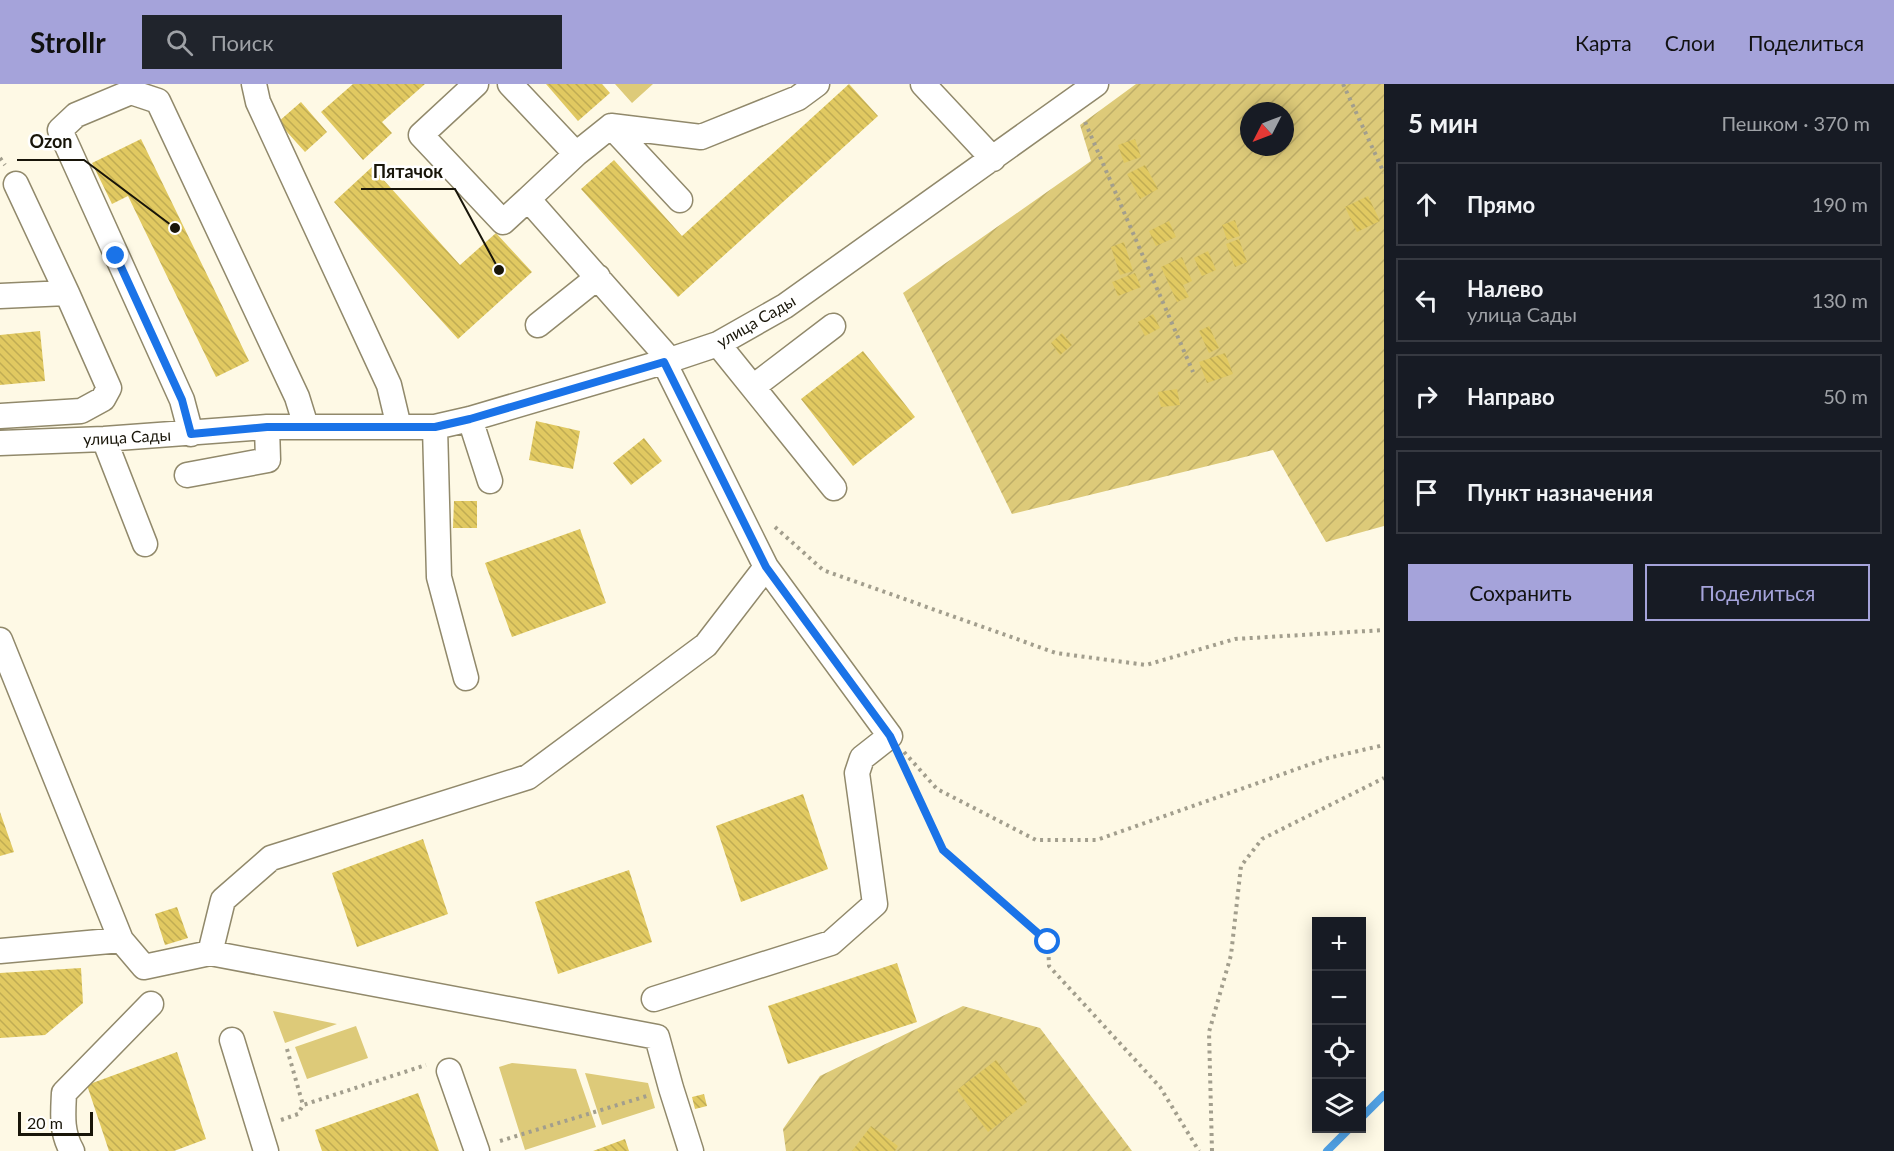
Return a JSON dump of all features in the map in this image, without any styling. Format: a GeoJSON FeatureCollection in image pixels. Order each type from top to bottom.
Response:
{"type":"FeatureCollection","features":[{"type":"Feature","properties":{"kind":"street"},"geometry":{"type":"LineString","coordinates":[[254,84],[258,102],[389,385],[399,427]]}},
{"type":"Feature","properties":{"kind":"street"},"geometry":{"type":"LineString","coordinates":[[476,84],[421,135],[503,222],[576,154],[611,126],[701,137],[791,91],[817,84]]}},
{"type":"Feature","properties":{"kind":"street"},"geometry":{"type":"LineString","coordinates":[[510,84],[576,154]]}},
{"type":"Feature","properties":{"kind":"street"},"geometry":{"type":"LineString","coordinates":[[922,84],[993,159]]}},
{"type":"Feature","properties":{"kind":"street","name":"улица Сады"},"geometry":{"type":"LineString","coordinates":[[0,443],[191,434],[267,427],[435,427],[470,419],[667,361],[718,344],[785,306],[1096,84]]}},
{"type":"Feature","properties":{"kind":"street"},"geometry":{"type":"LineString","coordinates":[[191,434],[182,400],[60,130],[76,115],[130,88],[158,101],[297,397],[306,426]]}},
{"type":"Feature","properties":{"kind":"street"},"geometry":{"type":"LineString","coordinates":[[611,126],[680,200]]}},
{"type":"Feature","properties":{"kind":"street"},"geometry":{"type":"LineString","coordinates":[[0,416],[81,411],[103,399],[109,388],[16,184]]}},
{"type":"Feature","properties":{"kind":"street"},"geometry":{"type":"LineString","coordinates":[[528,199],[598,277],[667,361],[766,567],[890,736],[861,758],[857,773],[875,904],[831,944],[654,999]]}},
{"type":"Feature","properties":{"kind":"street"},"geometry":{"type":"LineString","coordinates":[[538,325],[598,277]]}},
{"type":"Feature","properties":{"kind":"street"},"geometry":{"type":"LineString","coordinates":[[0,296],[67,293]]}},
{"type":"Feature","properties":{"kind":"street"},"geometry":{"type":"LineString","coordinates":[[753,387],[833,326]]}},
{"type":"Feature","properties":{"kind":"street"},"geometry":{"type":"LineString","coordinates":[[718,344],[834,488]]}},
{"type":"Feature","properties":{"kind":"street"},"geometry":{"type":"LineString","coordinates":[[470,419],[490,481]]}},
{"type":"Feature","properties":{"kind":"street"},"geometry":{"type":"LineString","coordinates":[[187,475],[268,460],[267,427]]}},
{"type":"Feature","properties":{"kind":"street"},"geometry":{"type":"LineString","coordinates":[[435,427],[439,577],[466,678]]}},
{"type":"Feature","properties":{"kind":"street"},"geometry":{"type":"LineString","coordinates":[[104,439],[145,544]]}},
{"type":"Feature","properties":{"kind":"street"},"geometry":{"type":"LineString","coordinates":[[210,953],[224,900],[271,858],[528,777],[706,645],[766,567]]}},
{"type":"Feature","properties":{"kind":"street"},"geometry":{"type":"LineString","coordinates":[[0,640],[121,940],[144,967],[210,953],[657,1036],[691,1151]]}},
{"type":"Feature","properties":{"kind":"street"},"geometry":{"type":"LineString","coordinates":[[0,951],[121,940]]}},
{"type":"Feature","properties":{"kind":"street"},"geometry":{"type":"LineString","coordinates":[[72,1151],[66,1141],[63,1122],[64,1094],[151,1004]]}},
{"type":"Feature","properties":{"kind":"street"},"geometry":{"type":"LineString","coordinates":[[232,1040],[262,1140]]}},
{"type":"Feature","properties":{"kind":"street"},"geometry":{"type":"LineString","coordinates":[[449,1071],[476,1150]]}},
{"type":"Feature","properties":{"kind":"path"},"geometry":{"type":"LineString","coordinates":[[1342,84],[1384,173]]}},
{"type":"Feature","properties":{"kind":"path"},"geometry":{"type":"LineString","coordinates":[[1075,99],[1193,372]]}},
{"type":"Feature","properties":{"kind":"path"},"geometry":{"type":"LineString","coordinates":[[773,525],[823,570],[1056,653],[1146,665],[1235,639],[1384,630]]}},
{"type":"Feature","properties":{"kind":"path"},"geometry":{"type":"LineString","coordinates":[[890,736],[937,789],[1036,840],[1097,840],[1328,758],[1384,745]]}},
{"type":"Feature","properties":{"kind":"path"},"geometry":{"type":"LineString","coordinates":[[890,736],[943,850],[1048,942],[1049,966],[1160,1087],[1199,1151]]}},
{"type":"Feature","properties":{"kind":"path"},"geometry":{"type":"LineString","coordinates":[[1212,1151],[1209,1032],[1231,955],[1241,866],[1262,839],[1384,778]]}},
{"type":"Feature","properties":{"kind":"path"},"geometry":{"type":"LineString","coordinates":[[287,1049],[303,1105]]}},
{"type":"Feature","properties":{"kind":"path"},"geometry":{"type":"LineString","coordinates":[[262,1140],[298,1114],[303,1105],[445,1058],[449,1071]]}},
{"type":"Feature","properties":{"kind":"path"},"geometry":{"type":"LineString","coordinates":[[476,1150],[671,1088]]}},
{"type":"Feature","properties":{"kind":"shaded area"},"geometry":{"type":"Polygon","coordinates":[[[615,84],[653,84],[632,103],[615,84]]]}},
{"type":"Feature","properties":{"kind":"shaded area"},"geometry":{"type":"Polygon","coordinates":[[[1136,84],[1384,84],[1384,526],[1326,542],[1273,450],[1012,514],[903,293],[1091,161],[1080,125],[1136,84]]]}},
{"type":"Feature","properties":{"kind":"shaded area"},"geometry":{"type":"Polygon","coordinates":[[[963,1006],[1040,1028],[1132,1151],[786,1151],[783,1129],[820,1076],[963,1006]]]}},
{"type":"Feature","properties":{"kind":"shaded area"},"geometry":{"type":"Polygon","coordinates":[[[273,1011],[337,1024],[285,1043],[273,1011]]]}},
{"type":"Feature","properties":{"kind":"shaded area"},"geometry":{"type":"Polygon","coordinates":[[[356,1026],[368,1058],[307,1079],[295,1047],[356,1026]]]}},
{"type":"Feature","properties":{"kind":"shaded area"},"geometry":{"type":"Polygon","coordinates":[[[512,1063],[576,1069],[596,1127],[525,1150],[499,1067],[512,1063]]]}},
{"type":"Feature","properties":{"kind":"shaded area"},"geometry":{"type":"Polygon","coordinates":[[[585,1073],[648,1083],[655,1108],[602,1125],[585,1073]]]}},
{"type":"Feature","properties":{"kind":"building"},"geometry":{"type":"Polygon","coordinates":[[[353,84],[425,84],[382,122],[392,133],[363,160],[321,112],[353,84]]]}},
{"type":"Feature","properties":{"kind":"building"},"geometry":{"type":"Polygon","coordinates":[[[546,84],[602,84],[610,93],[578,121],[546,84]]]}},
{"type":"Feature","properties":{"kind":"building"},"geometry":{"type":"Polygon","coordinates":[[[849,84],[878,116],[678,297],[581,189],[614,160],[682,236],[849,84]]]}},
{"type":"Feature","properties":{"kind":"building"},"geometry":{"type":"Polygon","coordinates":[[[301,102],[327,132],[305,152],[278,122],[301,102]]]}},
{"type":"Feature","properties":{"kind":"building"},"geometry":{"type":"Polygon","coordinates":[[[141,139],[249,361],[216,377],[128,196],[112,204],[92,163],[141,139]]]}},
{"type":"Feature","properties":{"kind":"building"},"geometry":{"type":"Polygon","coordinates":[[[1135,139],[1141,157],[1124,163],[1118,145],[1135,139]]]}},
{"type":"Feature","properties":{"kind":"building"},"geometry":{"type":"Polygon","coordinates":[[[1145,165],[1158,189],[1140,199],[1127,174],[1145,165]]]}},
{"type":"Feature","properties":{"kind":"building"},"geometry":{"type":"Polygon","coordinates":[[[372,167],[460,265],[496,233],[532,272],[458,339],[334,202],[372,167]]]}},
{"type":"Feature","properties":{"kind":"building"},"geometry":{"type":"Polygon","coordinates":[[[1368,196],[1380,221],[1357,232],[1345,207],[1368,196]]]}},
{"type":"Feature","properties":{"kind":"building"},"geometry":{"type":"Polygon","coordinates":[[[1235,220],[1240,236],[1227,240],[1222,225],[1235,220]]]}},
{"type":"Feature","properties":{"kind":"building"},"geometry":{"type":"Polygon","coordinates":[[[1169,221],[1176,237],[1156,246],[1149,231],[1169,221]]]}},
{"type":"Feature","properties":{"kind":"building"},"geometry":{"type":"Polygon","coordinates":[[[1239,239],[1247,262],[1235,267],[1226,244],[1239,239]]]}},
{"type":"Feature","properties":{"kind":"building"},"geometry":{"type":"Polygon","coordinates":[[[1124,242],[1133,271],[1120,275],[1111,247],[1124,242]]]}},
{"type":"Feature","properties":{"kind":"building"},"geometry":{"type":"Polygon","coordinates":[[[1208,251],[1216,270],[1202,276],[1194,258],[1208,251]]]}},
{"type":"Feature","properties":{"kind":"building"},"geometry":{"type":"Polygon","coordinates":[[[1182,257],[1192,281],[1183,285],[1189,297],[1177,302],[1161,267],[1182,257]]]}},
{"type":"Feature","properties":{"kind":"building"},"geometry":{"type":"Polygon","coordinates":[[[1135,273],[1141,287],[1118,296],[1112,282],[1135,273]]]}},
{"type":"Feature","properties":{"kind":"building"},"geometry":{"type":"Polygon","coordinates":[[[1153,314],[1160,328],[1145,336],[1138,322],[1153,314]]]}},
{"type":"Feature","properties":{"kind":"building"},"geometry":{"type":"Polygon","coordinates":[[[1209,326],[1219,348],[1209,353],[1199,331],[1209,326]]]}},
{"type":"Feature","properties":{"kind":"building"},"geometry":{"type":"Polygon","coordinates":[[[40,331],[45,381],[0,385],[0,335],[40,331]]]}},
{"type":"Feature","properties":{"kind":"building"},"geometry":{"type":"Polygon","coordinates":[[[1062,333],[1072,345],[1060,355],[1051,343],[1062,333]]]}},
{"type":"Feature","properties":{"kind":"building"},"geometry":{"type":"Polygon","coordinates":[[[863,351],[915,417],[853,466],[801,399],[863,351]]]}},
{"type":"Feature","properties":{"kind":"building"},"geometry":{"type":"Polygon","coordinates":[[[1225,353],[1233,374],[1207,383],[1199,362],[1225,353]]]}},
{"type":"Feature","properties":{"kind":"building"},"geometry":{"type":"Polygon","coordinates":[[[1177,389],[1180,405],[1161,407],[1158,392],[1177,389]]]}},
{"type":"Feature","properties":{"kind":"building"},"geometry":{"type":"Polygon","coordinates":[[[536,421],[580,431],[573,469],[529,460],[536,421]]]}},
{"type":"Feature","properties":{"kind":"building"},"geometry":{"type":"Polygon","coordinates":[[[644,438],[662,461],[631,485],[613,463],[644,438]]]}},
{"type":"Feature","properties":{"kind":"building"},"geometry":{"type":"Polygon","coordinates":[[[454,501],[477,501],[477,528],[453,528],[454,501]]]}},
{"type":"Feature","properties":{"kind":"building"},"geometry":{"type":"Polygon","coordinates":[[[580,529],[606,603],[512,637],[485,563],[580,529]]]}},
{"type":"Feature","properties":{"kind":"building"},"geometry":{"type":"Polygon","coordinates":[[[803,794],[828,869],[741,902],[716,826],[803,794]]]}},
{"type":"Feature","properties":{"kind":"building"},"geometry":{"type":"Polygon","coordinates":[[[0,812],[14,852],[0,856],[0,812]]]}},
{"type":"Feature","properties":{"kind":"building"},"geometry":{"type":"Polygon","coordinates":[[[423,839],[448,914],[357,947],[332,873],[423,839]]]}},
{"type":"Feature","properties":{"kind":"building"},"geometry":{"type":"Polygon","coordinates":[[[629,870],[652,942],[558,974],[535,902],[629,870]]]}},
{"type":"Feature","properties":{"kind":"building"},"geometry":{"type":"Polygon","coordinates":[[[177,907],[188,938],[165,945],[155,914],[177,907]]]}},
{"type":"Feature","properties":{"kind":"building"},"geometry":{"type":"Polygon","coordinates":[[[897,963],[917,1022],[788,1064],[768,1006],[897,963]]]}},
{"type":"Feature","properties":{"kind":"building"},"geometry":{"type":"Polygon","coordinates":[[[81,968],[83,1003],[45,1035],[0,1038],[0,973],[81,968]]]}},
{"type":"Feature","properties":{"kind":"building"},"geometry":{"type":"Polygon","coordinates":[[[177,1052],[206,1139],[174,1151],[109,1151],[87,1085],[177,1052]]]}},
{"type":"Feature","properties":{"kind":"building"},"geometry":{"type":"Polygon","coordinates":[[[996,1060],[1027,1102],[988,1132],[957,1090],[996,1060]]]}},
{"type":"Feature","properties":{"kind":"building"},"geometry":{"type":"Polygon","coordinates":[[[418,1093],[439,1151],[322,1151],[315,1130],[418,1093]]]}},
{"type":"Feature","properties":{"kind":"building"},"geometry":{"type":"Polygon","coordinates":[[[704,1094],[707,1106],[695,1109],[692,1097],[704,1094]]]}},
{"type":"Feature","properties":{"kind":"building"},"geometry":{"type":"Polygon","coordinates":[[[871,1126],[898,1146],[895,1151],[852,1151],[871,1126]]]}},
{"type":"Feature","properties":{"kind":"building"},"geometry":{"type":"Polygon","coordinates":[[[625,1139],[629,1151],[593,1151],[625,1139]]]}},
{"type":"Feature","properties":{"kind":"waterway"},"geometry":{"type":"LineString","coordinates":[[1366,1113],[1384,1095]]}},
{"type":"Feature","properties":{"kind":"waterway"},"geometry":{"type":"LineString","coordinates":[[1327,1151],[1345,1133]]}},
{"type":"Feature","properties":{"kind":"place","name":"Ozon"},"geometry":{"type":"Point","coordinates":[175,228]}},
{"type":"Feature","properties":{"kind":"place","name":"Пятачок"},"geometry":{"type":"Point","coordinates":[499,270]}},
{"type":"Feature","properties":{"kind":"route"},"geometry":{"type":"LineString","coordinates":[[116,256],[182,400],[191,434],[267,427],[435,427],[470,419],[664,362],[766,567],[890,736],[943,850],[1048,942]]}}]}
